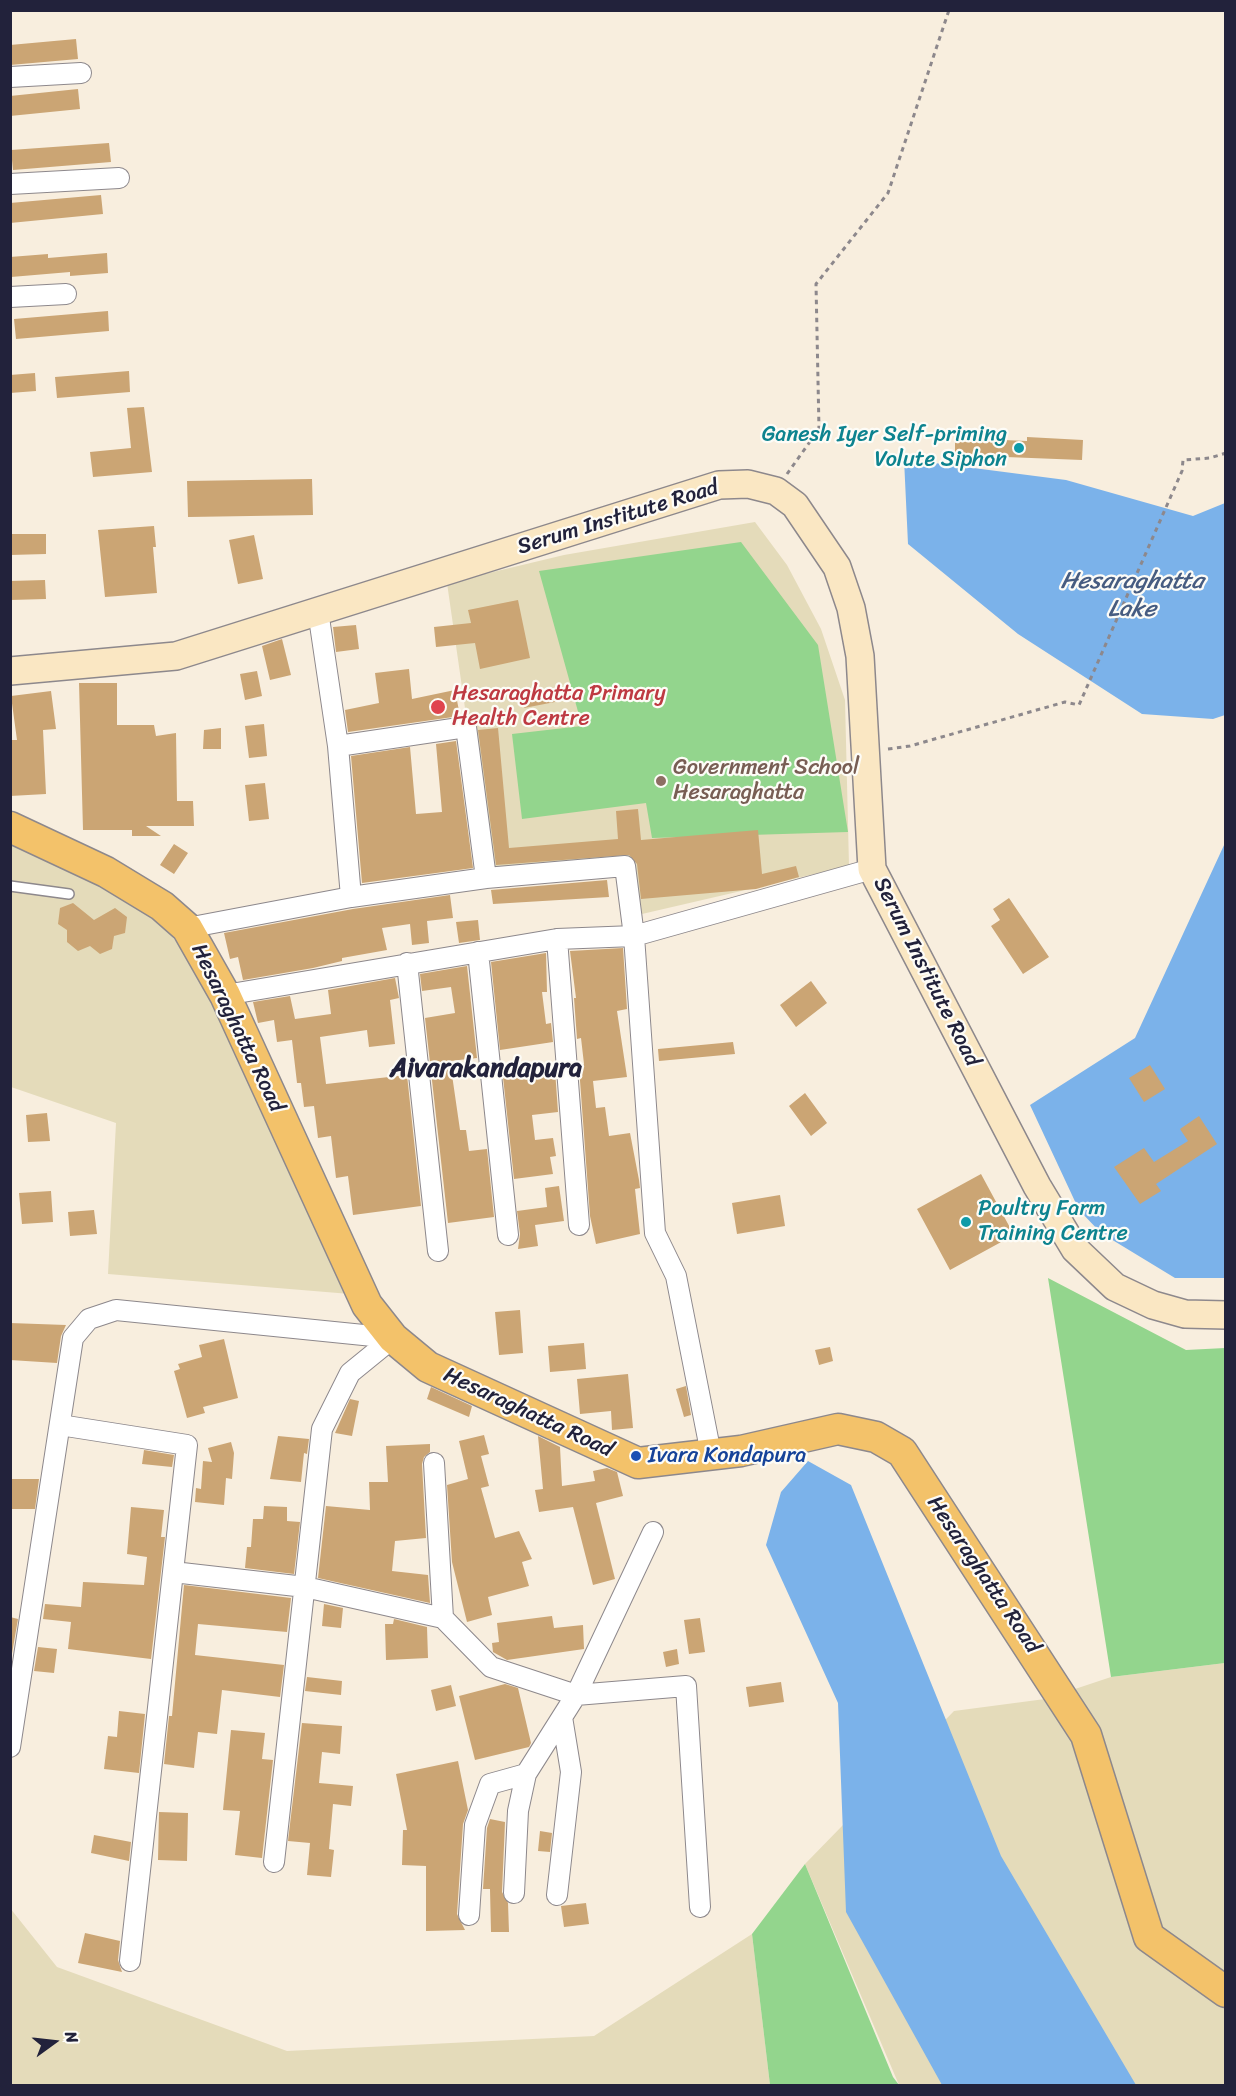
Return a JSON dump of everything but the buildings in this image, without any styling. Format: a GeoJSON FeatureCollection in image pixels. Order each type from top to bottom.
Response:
{"type":"FeatureCollection","features":[{"type":"Feature","properties":{"kind":"main road","name":"Serum Institute Road"},"geometry":{"type":"LineString","coordinates":[[10,671],[176,656],[719,485],[748,484],[776,490],[795,505],[837,567],[851,608],[860,656],[872,869],[1037,1186],[1075,1249],[1115,1287],[1153,1305],[1185,1314],[1226,1315]]}},
{"type":"Feature","properties":{"kind":"main road","name":"Hesaraghatta Road"},"geometry":{"type":"LineString","coordinates":[[10,827],[106,872],[162,906],[187,928],[225,995],[367,1305],[393,1338],[428,1367],[638,1463],[741,1450],[838,1429],[876,1437],[902,1452],[1086,1736],[1149,1937],[1226,1992]]}},
{"type":"Feature","properties":{"kind":"street"},"geometry":{"type":"LineString","coordinates":[[10,77],[81,73]]}},
{"type":"Feature","properties":{"kind":"street"},"geometry":{"type":"LineString","coordinates":[[10,184],[119,178]]}},
{"type":"Feature","properties":{"kind":"street"},"geometry":{"type":"LineString","coordinates":[[10,297],[66,294]]}},
{"type":"Feature","properties":{"kind":"street"},"geometry":{"type":"LineString","coordinates":[[318,611],[338,746],[351,897]]}},
{"type":"Feature","properties":{"kind":"street"},"geometry":{"type":"LineString","coordinates":[[338,746],[466,727],[486,878]]}},
{"type":"Feature","properties":{"kind":"street"},"geometry":{"type":"LineString","coordinates":[[187,928],[351,897],[486,878],[625,866],[634,936],[655,1233],[676,1275],[711,1454]]}},
{"type":"Feature","properties":{"kind":"street"},"geometry":{"type":"LineString","coordinates":[[225,995],[557,939],[634,936],[872,869]]}},
{"type":"Feature","properties":{"kind":"street"},"geometry":{"type":"LineString","coordinates":[[557,939],[579,1225]]}},
{"type":"Feature","properties":{"kind":"street"},"geometry":{"type":"LineString","coordinates":[[478,952],[508,1235]]}},
{"type":"Feature","properties":{"kind":"street"},"geometry":{"type":"LineString","coordinates":[[407,963],[438,1251]]}},
{"type":"Feature","properties":{"kind":"street"},"geometry":{"type":"LineString","coordinates":[[10,1747],[73,1338],[89,1319],[116,1310],[393,1338]]}},
{"type":"Feature","properties":{"kind":"street"},"geometry":{"type":"LineString","coordinates":[[274,1862],[322,1429],[350,1372],[393,1338]]}},
{"type":"Feature","properties":{"kind":"street"},"geometry":{"type":"LineString","coordinates":[[60,1425],[187,1445],[130,1961]]}},
{"type":"Feature","properties":{"kind":"street"},"geometry":{"type":"LineString","coordinates":[[434,1463],[443,1618]]}},
{"type":"Feature","properties":{"kind":"street"},"geometry":{"type":"LineString","coordinates":[[514,1893],[518,1811],[526,1774],[576,1695],[653,1532]]}},
{"type":"Feature","properties":{"kind":"street"},"geometry":{"type":"LineString","coordinates":[[173,1572],[305,1587],[443,1618],[491,1667],[576,1695],[686,1686],[700,1907]]}},
{"type":"Feature","properties":{"kind":"street"},"geometry":{"type":"LineString","coordinates":[[556,1895],[571,1772],[562,1718]]}},
{"type":"Feature","properties":{"kind":"street"},"geometry":{"type":"LineString","coordinates":[[469,1916],[475,1824],[490,1784],[526,1774]]}},
{"type":"Feature","properties":{"kind":"lane"},"geometry":{"type":"LineString","coordinates":[[10,886],[69,894]]}},
{"type":"Feature","properties":{"kind":"path"},"geometry":{"type":"LineString","coordinates":[[776,490],[819,429],[816,284],[888,193],[949,10]]}},
{"type":"Feature","properties":{"kind":"path"},"geometry":{"type":"LineString","coordinates":[[865,751],[910,746],[1065,702],[1079,705],[1182,471],[1183,459],[1210,458],[1226,453]]}},
{"type":"Feature","properties":{"kind":"shaded area","name":"Government School Hesaraghatta"},"geometry":{"type":"Polygon","coordinates":[[[755,522],[787,565],[821,629],[845,700],[849,866],[642,914],[626,862],[489,875],[447,583],[564,555],[755,522]]]}},
{"type":"Feature","properties":{"kind":"shaded area"},"geometry":{"type":"Polygon","coordinates":[[[11,844],[41,854],[152,912],[204,976],[350,1294],[108,1274],[116,1123],[11,1087],[11,844]]]}},
{"type":"Feature","properties":{"kind":"shaded area"},"geometry":{"type":"Polygon","coordinates":[[[1225,1663],[1225,2085],[899,2085],[805,1864],[954,1711],[1045,1699],[1111,1677],[1225,1663]]]}},
{"type":"Feature","properties":{"kind":"shaded area"},"geometry":{"type":"Polygon","coordinates":[[[10,1908],[57,1967],[287,2051],[594,2036],[752,1934],[770,2085],[11,2085],[10,1908]]]}},
{"type":"Feature","properties":{"kind":"green space","name":"Government School Hesaraghatta"},"geometry":{"type":"Polygon","coordinates":[[[741,542],[818,645],[848,832],[652,838],[646,803],[522,819],[512,734],[582,726],[539,571],[741,542]]]}},
{"type":"Feature","properties":{"kind":"green space"},"geometry":{"type":"Polygon","coordinates":[[[1048,1278],[1186,1350],[1225,1348],[1225,1663],[1111,1677],[1048,1278]]]}},
{"type":"Feature","properties":{"kind":"green space"},"geometry":{"type":"Polygon","coordinates":[[[805,1864],[893,2077],[899,2085],[770,2085],[752,1934],[805,1864]]]}},
{"type":"Feature","properties":{"kind":"water","name":"Hesaraghatta Lake"},"geometry":{"type":"Polygon","coordinates":[[[904,459],[1066,480],[1193,516],[1225,503],[1225,715],[1213,719],[1142,714],[1018,634],[908,544],[904,459]]]}},
{"type":"Feature","properties":{"kind":"water"},"geometry":{"type":"Polygon","coordinates":[[[1225,843],[1225,1278],[1175,1278],[1101,1233],[1079,1210],[1030,1105],[1135,1038],[1225,843]]]}},
{"type":"Feature","properties":{"kind":"water"},"geometry":{"type":"Polygon","coordinates":[[[808,1461],[851,1485],[1001,1856],[1136,2085],[942,2085],[846,1912],[838,1703],[766,1545],[781,1492],[808,1461]]]}},
{"type":"Feature","properties":{"kind":"place","name":"Ganesh Iyer Self-priming Volute Siphon"},"geometry":{"type":"Point","coordinates":[1019,448]}},
{"type":"Feature","properties":{"kind":"place","name":"Hesaraghatta Primary Health Centre"},"geometry":{"type":"Point","coordinates":[438,707]}},
{"type":"Feature","properties":{"kind":"place","name":"Government School Hesaraghatta"},"geometry":{"type":"Point","coordinates":[661,781]}},
{"type":"Feature","properties":{"kind":"place","name":"Poultry Farm Training Centre"},"geometry":{"type":"Point","coordinates":[966,1222]}},
{"type":"Feature","properties":{"kind":"place","name":"Ivara Kondapura"},"geometry":{"type":"Point","coordinates":[636,1456]}},
{"type":"Feature","properties":{"kind":"district","name":"Aivarakandapura"},"geometry":{"type":"Point","coordinates":[486,1069]}}]}
